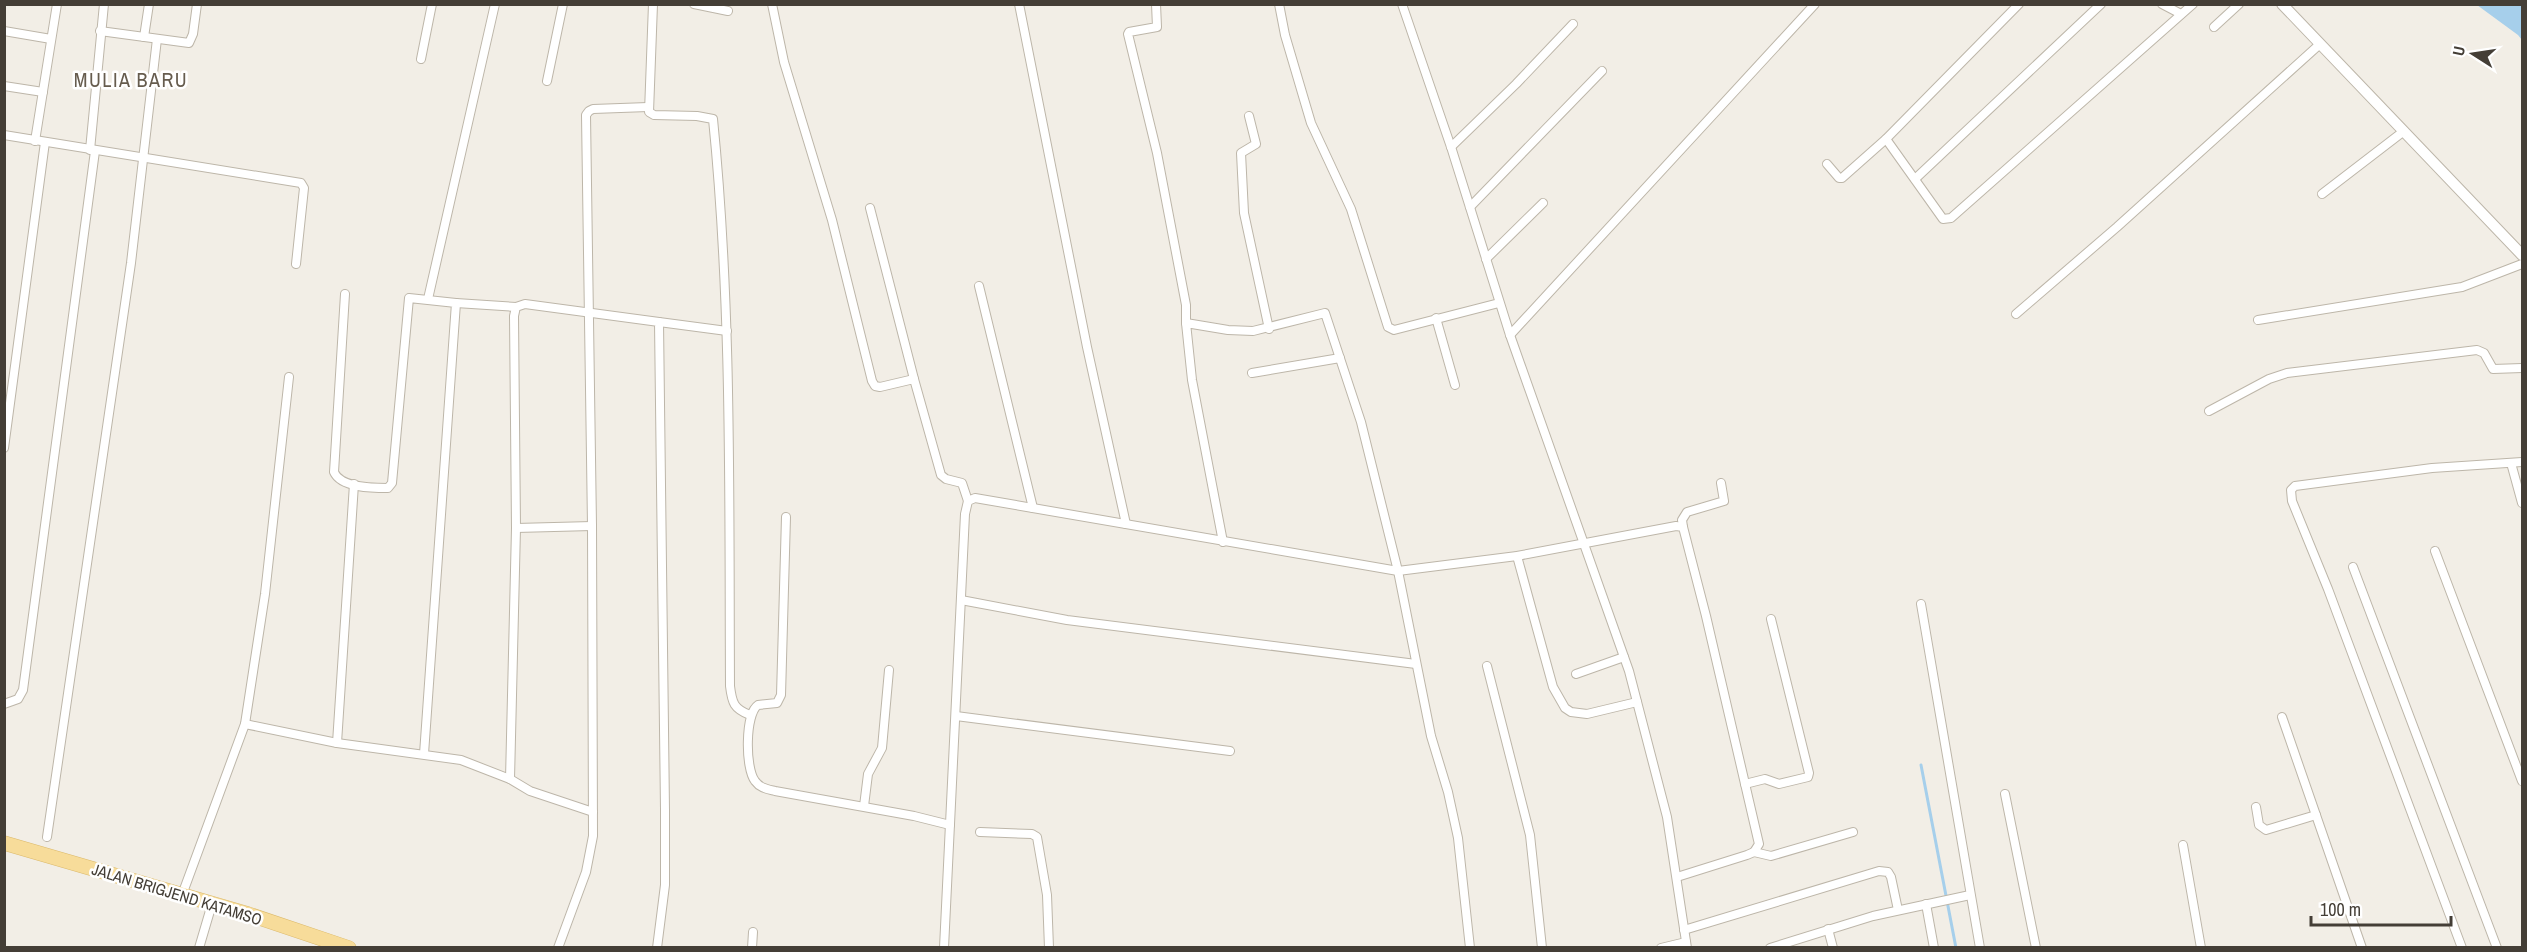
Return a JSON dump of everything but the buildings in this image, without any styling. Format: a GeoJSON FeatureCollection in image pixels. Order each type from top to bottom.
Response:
{"type":"FeatureCollection","features":[{"type":"Feature","properties":{"kind":"main road","name":"JALAN BRIGJEND KATAMSO"},"geometry":{"type":"LineString","coordinates":[[4,843],[46,844],[182,895],[349,948]]}},
{"type":"Feature","properties":{"kind":"street"},"geometry":{"type":"LineString","coordinates":[[35,141],[57,4]]}},
{"type":"Feature","properties":{"kind":"street"},"geometry":{"type":"LineString","coordinates":[[4,704],[18,699],[23,690],[92,150],[104,4]]}},
{"type":"Feature","properties":{"kind":"street"},"geometry":{"type":"LineString","coordinates":[[144,37],[148,4]]}},
{"type":"Feature","properties":{"kind":"street"},"geometry":{"type":"LineString","coordinates":[[100,31],[186,44],[191,41],[197,4]]}},
{"type":"Feature","properties":{"kind":"street"},"geometry":{"type":"LineString","coordinates":[[421,59],[432,4]]}},
{"type":"Feature","properties":{"kind":"street"},"geometry":{"type":"LineString","coordinates":[[428,299],[495,4]]}},
{"type":"Feature","properties":{"kind":"street"},"geometry":{"type":"LineString","coordinates":[[547,81],[563,4]]}},
{"type":"Feature","properties":{"kind":"street"},"geometry":{"type":"LineString","coordinates":[[653,4],[648,107],[650,114],[712,119],[723,243],[726,331],[730,686],[734,705],[739,711],[750,715]]}},
{"type":"Feature","properties":{"kind":"street"},"geometry":{"type":"LineString","coordinates":[[694,4],[728,11]]}},
{"type":"Feature","properties":{"kind":"street"},"geometry":{"type":"LineString","coordinates":[[772,4],[784,62],[832,220],[872,381],[875,386],[880,387],[914,378]]}},
{"type":"Feature","properties":{"kind":"street"},"geometry":{"type":"LineString","coordinates":[[1019,4],[1084,336],[1126,524]]}},
{"type":"Feature","properties":{"kind":"street"},"geometry":{"type":"LineString","coordinates":[[1156,4],[1157,27],[1128,34],[1157,153],[1186,305],[1191,369],[1223,542]]}},
{"type":"Feature","properties":{"kind":"street"},"geometry":{"type":"LineString","coordinates":[[1279,4],[1285,35],[1308,114],[1352,209],[1388,327],[1394,330],[1499,303]]}},
{"type":"Feature","properties":{"kind":"street"},"geometry":{"type":"LineString","coordinates":[[1402,4],[1451,147],[1499,303],[1624,657],[1660,784],[1686,945],[1661,948]]}},
{"type":"Feature","properties":{"kind":"street"},"geometry":{"type":"LineString","coordinates":[[1510,335],[1815,4]]}},
{"type":"Feature","properties":{"kind":"street"},"geometry":{"type":"LineString","coordinates":[[1827,164],[1842,178],[1886,139],[2019,4]]}},
{"type":"Feature","properties":{"kind":"street"},"geometry":{"type":"LineString","coordinates":[[1915,179],[2101,4]]}},
{"type":"Feature","properties":{"kind":"street"},"geometry":{"type":"LineString","coordinates":[[2162,4],[2181,14]]}},
{"type":"Feature","properties":{"kind":"street"},"geometry":{"type":"LineString","coordinates":[[1886,139],[1943,219],[1951,218],[2193,4]]}},
{"type":"Feature","properties":{"kind":"street"},"geometry":{"type":"LineString","coordinates":[[2214,27],[2239,4]]}},
{"type":"Feature","properties":{"kind":"street"},"geometry":{"type":"LineString","coordinates":[[2282,4],[2523,255]]}},
{"type":"Feature","properties":{"kind":"street"},"geometry":{"type":"LineString","coordinates":[[1451,147],[1573,24]]}},
{"type":"Feature","properties":{"kind":"street"},"geometry":{"type":"LineString","coordinates":[[4,31],[51,39]]}},
{"type":"Feature","properties":{"kind":"street"},"geometry":{"type":"LineString","coordinates":[[46,844],[88,567],[144,158],[157,39]]}},
{"type":"Feature","properties":{"kind":"street"},"geometry":{"type":"LineString","coordinates":[[2016,314],[2117,227],[2320,44]]}},
{"type":"Feature","properties":{"kind":"street"},"geometry":{"type":"LineString","coordinates":[[1470,207],[1602,71]]}},
{"type":"Feature","properties":{"kind":"street"},"geometry":{"type":"LineString","coordinates":[[4,86],[43,92]]}},
{"type":"Feature","properties":{"kind":"street"},"geometry":{"type":"LineString","coordinates":[[558,948],[587,865],[592,842],[592,526],[586,115],[593,109],[648,107]]}},
{"type":"Feature","properties":{"kind":"street"},"geometry":{"type":"LineString","coordinates":[[1249,116],[1256,143],[1241,153],[1242,204],[1269,328]]}},
{"type":"Feature","properties":{"kind":"street"},"geometry":{"type":"LineString","coordinates":[[2322,194],[2404,131]]}},
{"type":"Feature","properties":{"kind":"street"},"geometry":{"type":"LineString","coordinates":[[4,135],[302,184],[304,188],[296,264]]}},
{"type":"Feature","properties":{"kind":"street"},"geometry":{"type":"LineString","coordinates":[[4,448],[45,142]]}},
{"type":"Feature","properties":{"kind":"street"},"geometry":{"type":"LineString","coordinates":[[1486,259],[1543,203]]}},
{"type":"Feature","properties":{"kind":"street"},"geometry":{"type":"LineString","coordinates":[[870,208],[941,475],[946,479],[962,483],[968,501],[965,514],[944,948]]}},
{"type":"Feature","properties":{"kind":"street"},"geometry":{"type":"LineString","coordinates":[[2258,320],[2462,287],[2523,264]]}},
{"type":"Feature","properties":{"kind":"street"},"geometry":{"type":"LineString","coordinates":[[979,286],[1033,508]]}},
{"type":"Feature","properties":{"kind":"street"},"geometry":{"type":"LineString","coordinates":[[345,294],[334,472],[337,477],[354,484],[386,488],[391,486],[408,299],[411,297],[516,307],[528,304],[726,331]]}},
{"type":"Feature","properties":{"kind":"street"},"geometry":{"type":"LineString","coordinates":[[424,754],[456,303]]}},
{"type":"Feature","properties":{"kind":"street"},"geometry":{"type":"LineString","coordinates":[[510,778],[516,528],[514,316],[516,307]]}},
{"type":"Feature","properties":{"kind":"street"},"geometry":{"type":"LineString","coordinates":[[1186,323],[1238,332],[1269,328],[1325,314],[1361,422],[1398,571],[1431,736],[1448,792],[1458,838],[1470,948]]}},
{"type":"Feature","properties":{"kind":"street"},"geometry":{"type":"LineString","coordinates":[[1436,318],[1455,385]]}},
{"type":"Feature","properties":{"kind":"street"},"geometry":{"type":"LineString","coordinates":[[657,948],[665,885],[666,810],[659,322]]}},
{"type":"Feature","properties":{"kind":"street"},"geometry":{"type":"LineString","coordinates":[[2209,411],[2269,379],[2301,371],[2477,350],[2484,353],[2493,369],[2523,368]]}},
{"type":"Feature","properties":{"kind":"street"},"geometry":{"type":"LineString","coordinates":[[1252,372],[1340,358]]}},
{"type":"Feature","properties":{"kind":"street"},"geometry":{"type":"LineString","coordinates":[[182,895],[245,723],[265,594],[289,377]]}},
{"type":"Feature","properties":{"kind":"street"},"geometry":{"type":"LineString","coordinates":[[2462,948],[2291,494],[2295,486],[2368,474],[2523,462]]}},
{"type":"Feature","properties":{"kind":"street"},"geometry":{"type":"LineString","coordinates":[[2511,463],[2523,502]]}},
{"type":"Feature","properties":{"kind":"street"},"geometry":{"type":"LineString","coordinates":[[1721,483],[1724,501],[1687,512],[1682,520],[1759,841],[1754,852]]}},
{"type":"Feature","properties":{"kind":"street"},"geometry":{"type":"LineString","coordinates":[[337,743],[354,484]]}},
{"type":"Feature","properties":{"kind":"street"},"geometry":{"type":"LineString","coordinates":[[968,501],[981,498],[1398,571],[1517,556],[1676,526],[1683,527]]}},
{"type":"Feature","properties":{"kind":"street"},"geometry":{"type":"LineString","coordinates":[[786,517],[780,699],[774,704],[756,706],[750,715],[749,766],[757,784],[775,791],[864,806],[950,825]]}},
{"type":"Feature","properties":{"kind":"street"},"geometry":{"type":"LineString","coordinates":[[516,528],[592,526]]}},
{"type":"Feature","properties":{"kind":"street"},"geometry":{"type":"LineString","coordinates":[[2435,550],[2523,780]]}},
{"type":"Feature","properties":{"kind":"street"},"geometry":{"type":"LineString","coordinates":[[1517,556],[1554,687],[1558,699],[1565,708],[1571,712],[1587,714],[1637,702]]}},
{"type":"Feature","properties":{"kind":"street"},"geometry":{"type":"LineString","coordinates":[[2353,567],[2497,948]]}},
{"type":"Feature","properties":{"kind":"street"},"geometry":{"type":"LineString","coordinates":[[961,600],[1067,620],[1416,664]]}},
{"type":"Feature","properties":{"kind":"street"},"geometry":{"type":"LineString","coordinates":[[1921,604],[1980,948]]}},
{"type":"Feature","properties":{"kind":"street"},"geometry":{"type":"LineString","coordinates":[[1745,784],[1765,779],[1779,784],[1808,777],[1809,773],[1771,619]]}},
{"type":"Feature","properties":{"kind":"street"},"geometry":{"type":"LineString","coordinates":[[1576,674],[1624,657]]}},
{"type":"Feature","properties":{"kind":"street"},"geometry":{"type":"LineString","coordinates":[[1487,666],[1530,835],[1542,948]]}},
{"type":"Feature","properties":{"kind":"street"},"geometry":{"type":"LineString","coordinates":[[864,806],[868,774],[882,748],[889,670]]}},
{"type":"Feature","properties":{"kind":"street"},"geometry":{"type":"LineString","coordinates":[[956,716],[1230,751]]}},
{"type":"Feature","properties":{"kind":"street"},"geometry":{"type":"LineString","coordinates":[[2282,717],[2362,948]]}},
{"type":"Feature","properties":{"kind":"street"},"geometry":{"type":"LineString","coordinates":[[245,723],[337,743],[424,754],[475,764],[510,778],[535,792],[593,812]]}},
{"type":"Feature","properties":{"kind":"street"},"geometry":{"type":"LineString","coordinates":[[2004,794],[2036,948]]}},
{"type":"Feature","properties":{"kind":"street"},"geometry":{"type":"LineString","coordinates":[[2256,807],[2259,825],[2266,830],[2316,816]]}},
{"type":"Feature","properties":{"kind":"street"},"geometry":{"type":"LineString","coordinates":[[980,832],[1032,834],[1037,837],[1047,895],[1049,948]]}},
{"type":"Feature","properties":{"kind":"street"},"geometry":{"type":"LineString","coordinates":[[1677,878],[1754,852],[1762,856],[1771,856],[1853,832]]}},
{"type":"Feature","properties":{"kind":"street"},"geometry":{"type":"LineString","coordinates":[[2183,845],[2201,948]]}},
{"type":"Feature","properties":{"kind":"street"},"geometry":{"type":"LineString","coordinates":[[1684,930],[1880,871],[1888,872],[1891,877],[1898,910]]}},
{"type":"Feature","properties":{"kind":"street"},"geometry":{"type":"LineString","coordinates":[[1770,948],[1898,910],[1970,895]]}},
{"type":"Feature","properties":{"kind":"street"},"geometry":{"type":"LineString","coordinates":[[199,948],[212,904]]}},
{"type":"Feature","properties":{"kind":"street"},"geometry":{"type":"LineString","coordinates":[[1926,904],[1934,948]]}},
{"type":"Feature","properties":{"kind":"street"},"geometry":{"type":"LineString","coordinates":[[1828,929],[1833,948]]}},
{"type":"Feature","properties":{"kind":"street"},"geometry":{"type":"LineString","coordinates":[[752,948],[753,933]]}},
{"type":"Feature","properties":{"kind":"water"},"geometry":{"type":"Polygon","coordinates":[[[2477,5],[2522,5],[2522,40],[2518,35],[2477,5]]]}},
{"type":"Feature","properties":{"kind":"waterway"},"geometry":{"type":"LineString","coordinates":[[1921,765],[1956,948]]}},
{"type":"Feature","properties":{"kind":"district","name":"MULIA BARU"},"geometry":{"type":"Point","coordinates":[131,80]}}]}
